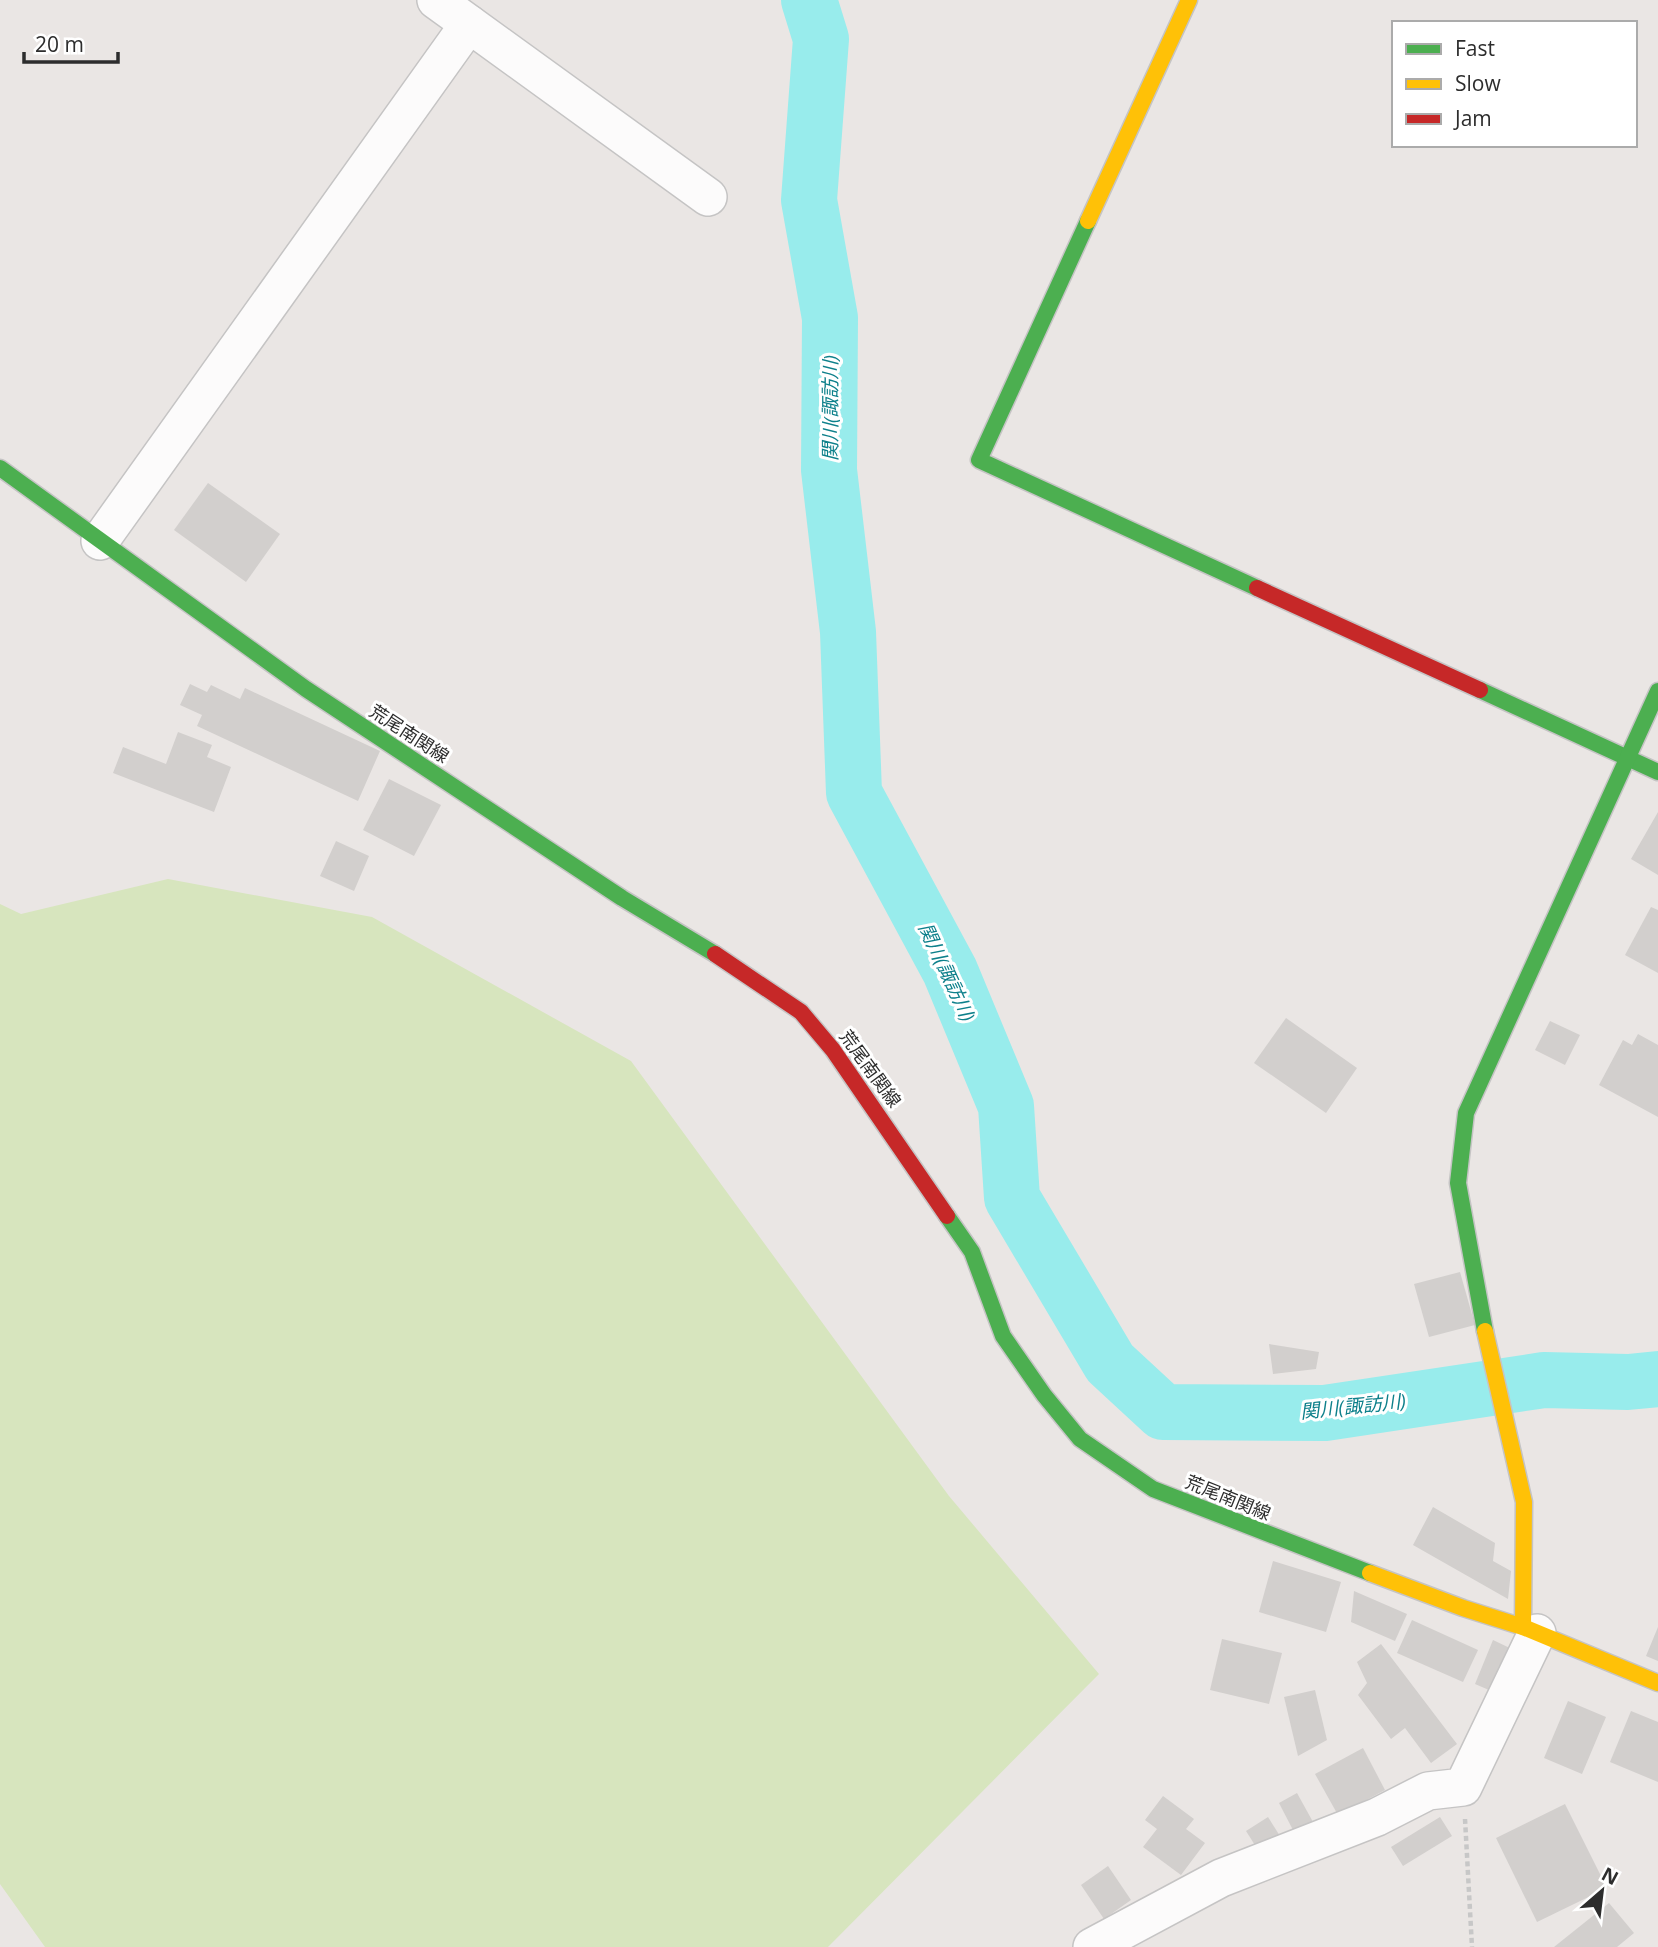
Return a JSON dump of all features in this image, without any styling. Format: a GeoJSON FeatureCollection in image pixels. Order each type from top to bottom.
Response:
{"type":"FeatureCollection","features":[{"type":"Feature","properties":{"kind":"street"},"geometry":{"type":"LineString","coordinates":[[436,0],[708,197]]}},
{"type":"Feature","properties":{"kind":"street"},"geometry":{"type":"LineString","coordinates":[[1189,0],[979,460],[1658,772]]}},
{"type":"Feature","properties":{"kind":"street"},"geometry":{"type":"LineString","coordinates":[[100,541],[469,24]]}},
{"type":"Feature","properties":{"kind":"street","name":"荒尾南関線"},"geometry":{"type":"LineString","coordinates":[[0,468],[306,689],[622,898],[740,969],[801,1012],[833,1050],[972,1252],[1003,1336],[1044,1395],[1080,1439],[1153,1489],[1257,1531],[1463,1608],[1530,1630],[1658,1683]]}},
{"type":"Feature","properties":{"kind":"street"},"geometry":{"type":"LineString","coordinates":[[1092,1947],[1221,1878],[1377,1816],[1428,1791],[1463,1787],[1530,1630],[1524,1502],[1488,1348],[1458,1184],[1465,1113],[1658,691]]}},
{"type":"Feature","properties":{"kind":"path"},"geometry":{"type":"LineString","coordinates":[[1463,1787],[1472,1947]]}},
{"type":"Feature","properties":{"kind":"green space"},"geometry":{"type":"Polygon","coordinates":[[[168,879],[372,917],[631,1061],[949,1496],[1099,1674],[828,1947],[45,1947],[0,1884],[0,904],[21,914],[168,879]]]}},
{"type":"Feature","properties":{"kind":"building"},"geometry":{"type":"Polygon","coordinates":[[[208,483],[280,534],[246,582],[174,530],[208,483]]]}},
{"type":"Feature","properties":{"kind":"building"},"geometry":{"type":"Polygon","coordinates":[[[190,684],[207,692],[211,685],[240,699],[245,688],[380,751],[358,801],[197,726],[202,715],[180,705],[190,684]]]}},
{"type":"Feature","properties":{"kind":"building"},"geometry":{"type":"Polygon","coordinates":[[[178,732],[212,745],[207,757],[231,767],[214,812],[113,773],[123,747],[166,764],[178,732]]]}},
{"type":"Feature","properties":{"kind":"building"},"geometry":{"type":"Polygon","coordinates":[[[389,779],[441,805],[414,856],[363,830],[389,779]]]}},
{"type":"Feature","properties":{"kind":"building"},"geometry":{"type":"Polygon","coordinates":[[[1658,812],[1658,875],[1631,859],[1658,812]]]}},
{"type":"Feature","properties":{"kind":"building"},"geometry":{"type":"Polygon","coordinates":[[[336,841],[369,856],[354,891],[320,876],[336,841]]]}},
{"type":"Feature","properties":{"kind":"building"},"geometry":{"type":"Polygon","coordinates":[[[1651,907],[1658,910],[1658,973],[1625,955],[1651,907]]]}},
{"type":"Feature","properties":{"kind":"building"},"geometry":{"type":"Polygon","coordinates":[[[1286,1018],[1357,1068],[1326,1113],[1254,1063],[1286,1018]]]}},
{"type":"Feature","properties":{"kind":"building"},"geometry":{"type":"Polygon","coordinates":[[[1550,1021],[1580,1035],[1565,1065],[1535,1050],[1550,1021]]]}},
{"type":"Feature","properties":{"kind":"building"},"geometry":{"type":"Polygon","coordinates":[[[1638,1034],[1658,1045],[1658,1117],[1599,1085],[1623,1040],[1632,1045],[1638,1034]]]}},
{"type":"Feature","properties":{"kind":"building"},"geometry":{"type":"Polygon","coordinates":[[[1460,1272],[1475,1325],[1429,1337],[1414,1284],[1460,1272]]]}},
{"type":"Feature","properties":{"kind":"building"},"geometry":{"type":"Polygon","coordinates":[[[1269,1344],[1319,1352],[1316,1369],[1273,1374],[1269,1344]]]}},
{"type":"Feature","properties":{"kind":"building"},"geometry":{"type":"Polygon","coordinates":[[[1433,1507],[1495,1543],[1493,1561],[1511,1571],[1508,1599],[1413,1545],[1433,1507]]]}},
{"type":"Feature","properties":{"kind":"building"},"geometry":{"type":"Polygon","coordinates":[[[1273,1561],[1341,1582],[1326,1632],[1259,1612],[1273,1561]]]}},
{"type":"Feature","properties":{"kind":"building"},"geometry":{"type":"Polygon","coordinates":[[[1354,1591],[1407,1614],[1395,1641],[1351,1622],[1354,1591]]]}},
{"type":"Feature","properties":{"kind":"building"},"geometry":{"type":"Polygon","coordinates":[[[1412,1620],[1478,1650],[1463,1682],[1397,1653],[1412,1620]]]}},
{"type":"Feature","properties":{"kind":"building"},"geometry":{"type":"Polygon","coordinates":[[[1658,1627],[1658,1661],[1646,1656],[1658,1627]]]}},
{"type":"Feature","properties":{"kind":"building"},"geometry":{"type":"Polygon","coordinates":[[[1222,1639],[1282,1653],[1269,1704],[1210,1690],[1222,1639]]]}},
{"type":"Feature","properties":{"kind":"building"},"geometry":{"type":"Polygon","coordinates":[[[1493,1640],[1514,1650],[1496,1693],[1475,1684],[1493,1640]]]}},
{"type":"Feature","properties":{"kind":"building"},"geometry":{"type":"Polygon","coordinates":[[[1381,1644],[1457,1744],[1431,1763],[1405,1728],[1391,1739],[1358,1695],[1367,1683],[1357,1662],[1381,1644]]]}},
{"type":"Feature","properties":{"kind":"building"},"geometry":{"type":"Polygon","coordinates":[[[1315,1690],[1327,1740],[1298,1756],[1284,1697],[1315,1690]]]}},
{"type":"Feature","properties":{"kind":"building"},"geometry":{"type":"Polygon","coordinates":[[[1568,1701],[1606,1717],[1582,1774],[1544,1758],[1568,1701]]]}},
{"type":"Feature","properties":{"kind":"building"},"geometry":{"type":"Polygon","coordinates":[[[1631,1711],[1658,1722],[1658,1782],[1610,1762],[1631,1711]]]}},
{"type":"Feature","properties":{"kind":"building"},"geometry":{"type":"Polygon","coordinates":[[[1363,1748],[1385,1790],[1338,1815],[1315,1774],[1363,1748]]]}},
{"type":"Feature","properties":{"kind":"building"},"geometry":{"type":"Polygon","coordinates":[[[1297,1793],[1313,1822],[1294,1832],[1279,1803],[1297,1793]]]}},
{"type":"Feature","properties":{"kind":"building"},"geometry":{"type":"Polygon","coordinates":[[[1163,1796],[1194,1819],[1186,1829],[1205,1843],[1181,1875],[1143,1847],[1157,1829],[1145,1820],[1163,1796]]]}},
{"type":"Feature","properties":{"kind":"building"},"geometry":{"type":"Polygon","coordinates":[[[1565,1804],[1607,1888],[1537,1922],[1496,1838],[1565,1804]]]}},
{"type":"Feature","properties":{"kind":"building"},"geometry":{"type":"Polygon","coordinates":[[[1268,1817],[1280,1836],[1258,1850],[1246,1831],[1268,1817]]]}},
{"type":"Feature","properties":{"kind":"building"},"geometry":{"type":"Polygon","coordinates":[[[1440,1817],[1452,1836],[1403,1866],[1391,1847],[1440,1817]]]}},
{"type":"Feature","properties":{"kind":"building"},"geometry":{"type":"Polygon","coordinates":[[[1108,1866],[1131,1900],[1104,1919],[1081,1885],[1108,1866]]]}},
{"type":"Feature","properties":{"kind":"building"},"geometry":{"type":"Polygon","coordinates":[[[1609,1903],[1634,1933],[1617,1947],[1554,1947],[1609,1903]]]}},
{"type":"Feature","properties":{"kind":"waterway","name":"関川(諏訪川)"},"geometry":{"type":"LineString","coordinates":[[809,0],[821,39],[809,200],[830,318],[829,470],[848,632],[854,793],[950,971],[1006,1106],[1012,1198],[1110,1363],[1163,1412],[1325,1413],[1544,1380],[1628,1382],[1658,1379]]}},
{"type":"Feature","properties":{"kind":"traffic: fast"},"geometry":{"type":"LineString","coordinates":[[1088,221],[979,460],[1257,588]]}},
{"type":"Feature","properties":{"kind":"traffic: fast"},"geometry":{"type":"LineString","coordinates":[[0,468],[306,689],[622,898],[715,954]]}},
{"type":"Feature","properties":{"kind":"traffic: fast"},"geometry":{"type":"LineString","coordinates":[[1480,690],[1658,772]]}},
{"type":"Feature","properties":{"kind":"traffic: fast"},"geometry":{"type":"LineString","coordinates":[[1485,1331],[1458,1183],[1466,1113],[1658,691]]}},
{"type":"Feature","properties":{"kind":"traffic: fast"},"geometry":{"type":"LineString","coordinates":[[947,1216],[972,1252],[1003,1336],[1044,1395],[1080,1439],[1153,1489],[1370,1573]]}},
{"type":"Feature","properties":{"kind":"traffic: slow"},"geometry":{"type":"LineString","coordinates":[[1088,221],[1189,0]]}},
{"type":"Feature","properties":{"kind":"traffic: slow"},"geometry":{"type":"LineString","coordinates":[[1485,1331],[1524,1502],[1523,1627]]}},
{"type":"Feature","properties":{"kind":"traffic: slow"},"geometry":{"type":"LineString","coordinates":[[1370,1573],[1523,1627],[1658,1683]]}},
{"type":"Feature","properties":{"kind":"traffic: jam"},"geometry":{"type":"LineString","coordinates":[[1257,588],[1480,690]]}},
{"type":"Feature","properties":{"kind":"traffic: jam"},"geometry":{"type":"LineString","coordinates":[[715,954],[801,1012],[833,1050],[947,1216]]}}]}
